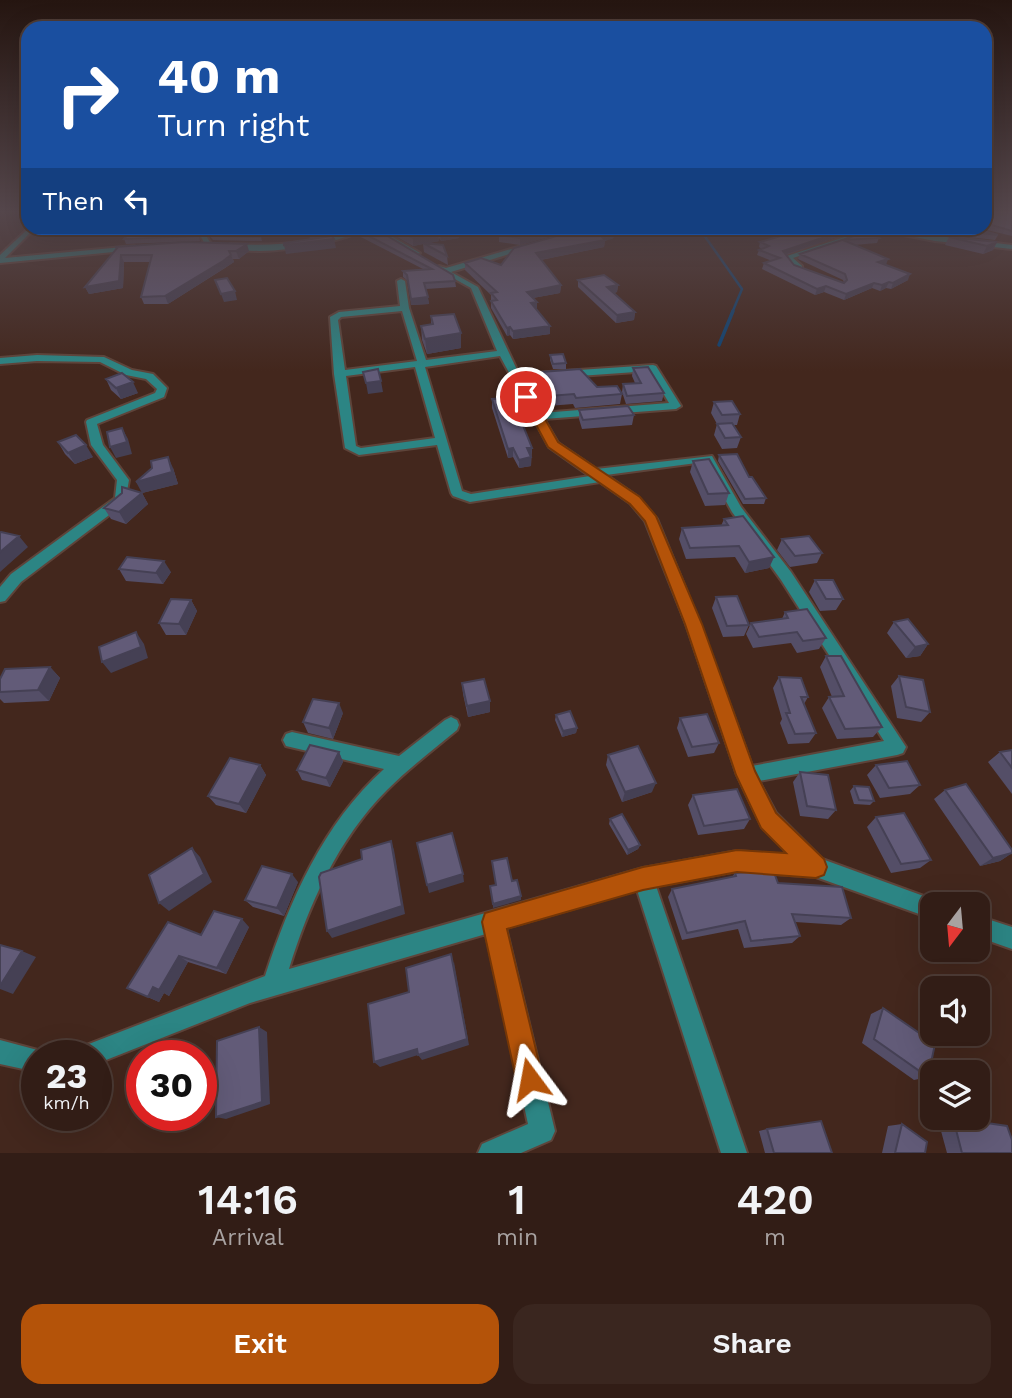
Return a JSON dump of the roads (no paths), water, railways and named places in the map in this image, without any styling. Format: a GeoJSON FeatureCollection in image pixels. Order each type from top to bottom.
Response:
{"type":"FeatureCollection","features":[{"type":"Feature","properties":{"kind":"street"},"geometry":{"type":"LineString","coordinates":[[434,264],[474,287],[503,353],[553,445],[635,500],[651,519],[693,624],[746,775],[769,820],[816,867]]}},
{"type":"Feature","properties":{"kind":"street"},"geometry":{"type":"LineString","coordinates":[[445,271],[470,264]]}},
{"type":"Feature","properties":{"kind":"street"},"geometry":{"type":"LineString","coordinates":[[794,264],[807,271]]}},
{"type":"Feature","properties":{"kind":"street"},"geometry":{"type":"LineString","coordinates":[[401,281],[405,308],[457,493],[470,498],[708,458],[736,509],[786,576],[897,747],[746,775]]}},
{"type":"Feature","properties":{"kind":"street"},"geometry":{"type":"LineString","coordinates":[[405,308],[333,319],[351,448],[359,452],[442,441]]}},
{"type":"Feature","properties":{"kind":"street"},"geometry":{"type":"LineString","coordinates":[[340,374],[503,353]]}},
{"type":"Feature","properties":{"kind":"street"},"geometry":{"type":"LineString","coordinates":[[0,361],[101,359],[129,373],[149,376],[162,388],[160,395],[91,422],[97,446],[123,480],[121,500],[16,578],[0,597]]}},
{"type":"Feature","properties":{"kind":"street"},"geometry":{"type":"LineString","coordinates":[[516,377],[653,368],[676,406],[537,416]]}},
{"type":"Feature","properties":{"kind":"street"},"geometry":{"type":"LineString","coordinates":[[274,984],[292,924],[333,842],[372,793],[451,725]]}},
{"type":"Feature","properties":{"kind":"street"},"geometry":{"type":"LineString","coordinates":[[292,740],[404,765]]}},
{"type":"Feature","properties":{"kind":"street"},"geometry":{"type":"LineString","coordinates":[[112,1046],[274,984],[643,878],[737,861],[816,867],[920,904]]}},
{"type":"Feature","properties":{"kind":"street"},"geometry":{"type":"LineString","coordinates":[[643,878],[734,1153]]}},
{"type":"Feature","properties":{"kind":"street"},"geometry":{"type":"LineString","coordinates":[[491,1153],[542,1131],[494,922]]}},
{"type":"Feature","properties":{"kind":"street"},"geometry":{"type":"LineString","coordinates":[[990,930],[1012,938]]}},
{"type":"Feature","properties":{"kind":"street"},"geometry":{"type":"LineString","coordinates":[[0,1052],[21,1057]]}},
{"type":"Feature","properties":{"kind":"waterway"},"geometry":{"type":"LineString","coordinates":[[724,264],[742,289],[732,313]]}},
{"type":"Feature","properties":{"kind":"waterway"},"geometry":{"type":"LineString","coordinates":[[719,345],[733,311]]}}]}
